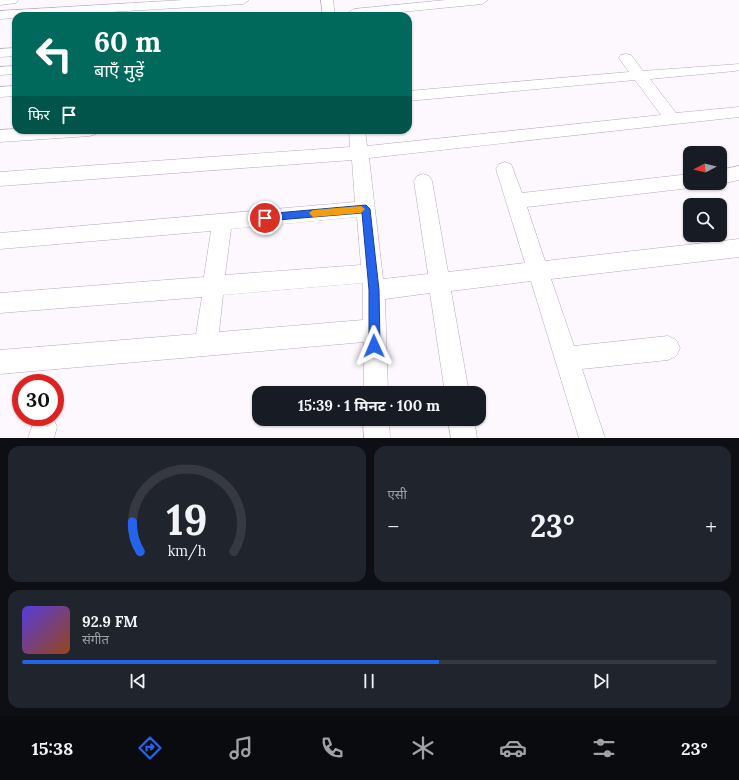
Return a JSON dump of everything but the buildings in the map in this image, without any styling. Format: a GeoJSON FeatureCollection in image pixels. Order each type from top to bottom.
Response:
{"type":"FeatureCollection","features":[{"type":"Feature","properties":{"kind":"street"},"geometry":{"type":"LineString","coordinates":[[0,1],[12,0]]}},
{"type":"Feature","properties":{"kind":"street"},"geometry":{"type":"LineString","coordinates":[[49,12],[243,0]]}},
{"type":"Feature","properties":{"kind":"street"},"geometry":{"type":"LineString","coordinates":[[327,0],[328,12]]}},
{"type":"Feature","properties":{"kind":"street"},"geometry":{"type":"LineString","coordinates":[[354,10],[482,0]]}},
{"type":"Feature","properties":{"kind":"street"},"geometry":{"type":"LineString","coordinates":[[0,15],[12,14]]}},
{"type":"Feature","properties":{"kind":"street"},"geometry":{"type":"LineString","coordinates":[[0,53],[12,52]]}},
{"type":"Feature","properties":{"kind":"street"},"geometry":{"type":"LineString","coordinates":[[626,58],[672,119]]}},
{"type":"Feature","properties":{"kind":"street"},"geometry":{"type":"LineString","coordinates":[[412,96],[735,67]]}},
{"type":"Feature","properties":{"kind":"street"},"geometry":{"type":"LineString","coordinates":[[0,70],[12,70]]}},
{"type":"Feature","properties":{"kind":"street"},"geometry":{"type":"LineString","coordinates":[[0,92],[12,91]]}},
{"type":"Feature","properties":{"kind":"street"},"geometry":{"type":"LineString","coordinates":[[0,179],[360,153],[739,112]]}},
{"type":"Feature","properties":{"kind":"street"},"geometry":{"type":"LineString","coordinates":[[0,136],[30,134]]}},
{"type":"Feature","properties":{"kind":"street"},"geometry":{"type":"LineString","coordinates":[[358,134],[374,281],[376,386]]}},
{"type":"Feature","properties":{"kind":"street"},"geometry":{"type":"LineString","coordinates":[[504,169],[592,438]]}},
{"type":"Feature","properties":{"kind":"street"},"geometry":{"type":"LineString","coordinates":[[727,176],[739,173]]}},
{"type":"Feature","properties":{"kind":"street"},"geometry":{"type":"LineString","coordinates":[[423,181],[456,386]]}},
{"type":"Feature","properties":{"kind":"street"},"geometry":{"type":"LineString","coordinates":[[515,201],[683,182]]}},
{"type":"Feature","properties":{"kind":"street"},"geometry":{"type":"LineString","coordinates":[[0,241],[366,209]]}},
{"type":"Feature","properties":{"kind":"street"},"geometry":{"type":"LineString","coordinates":[[206,344],[222,222]]}},
{"type":"Feature","properties":{"kind":"street"},"geometry":{"type":"LineString","coordinates":[[0,303],[214,285],[374,281],[440,282],[739,248]]}},
{"type":"Feature","properties":{"kind":"street"},"geometry":{"type":"LineString","coordinates":[[0,362],[374,330]]}},
{"type":"Feature","properties":{"kind":"street"},"geometry":{"type":"LineString","coordinates":[[566,359],[668,348]]}},
{"type":"Feature","properties":{"kind":"street"},"geometry":{"type":"LineString","coordinates":[[376,426],[377,438]]}},
{"type":"Feature","properties":{"kind":"street"},"geometry":{"type":"LineString","coordinates":[[462,426],[464,438]]}},
{"type":"Feature","properties":{"kind":"slow traffic"},"geometry":{"type":"LineString","coordinates":[[313,213],[361,209]]}},
{"type":"Feature","properties":{"kind":"route"},"geometry":{"type":"LineString","coordinates":[[265,218],[366,209],[374,290],[374,346]]}}]}
